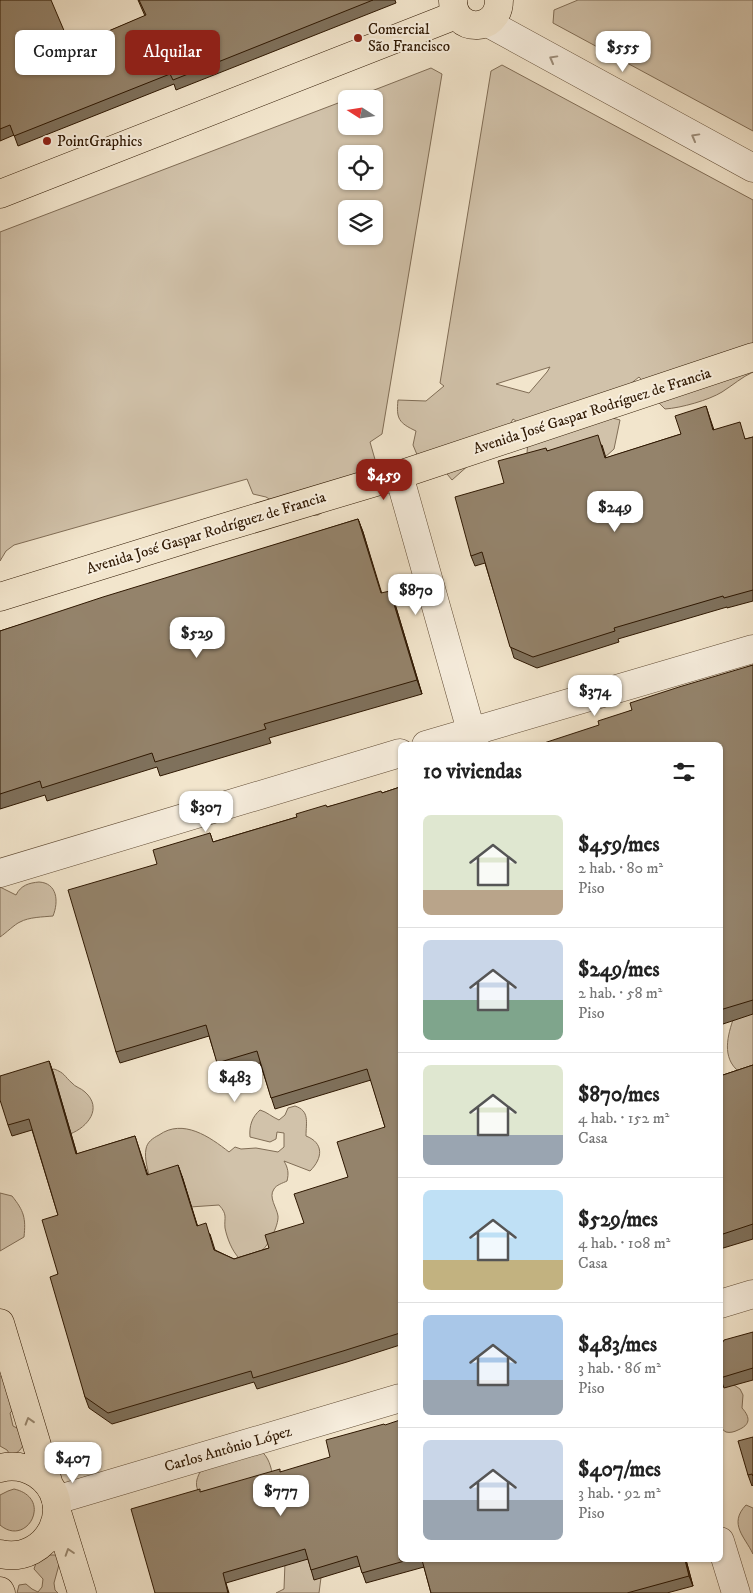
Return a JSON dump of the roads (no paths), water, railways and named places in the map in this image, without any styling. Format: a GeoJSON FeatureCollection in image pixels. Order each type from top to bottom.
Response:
{"type":"FeatureCollection","features":[{"type":"Feature","properties":{"kind":"main road"},"geometry":{"type":"LineString","coordinates":[[0,194],[455,8],[467,24],[478,26],[493,11]]}},
{"type":"Feature","properties":{"kind":"main road","name":"Avenida José Gaspar Rodríguez de Francia"},"geometry":{"type":"LineString","coordinates":[[0,597],[399,475],[753,357]]}},
{"type":"Feature","properties":{"kind":"main road"},"geometry":{"type":"LineString","coordinates":[[0,1323],[82,1593]]}},
{"type":"Feature","properties":{"kind":"main road"},"geometry":{"type":"LineString","coordinates":[[0,1468],[10,1466],[24,1468],[38,1475],[54,1499],[54,1528],[41,1545],[22,1555],[7,1556],[0,1554]]}},
{"type":"Feature","properties":{"kind":"street"},"geometry":{"type":"LineString","coordinates":[[493,11],[746,164]]}},
{"type":"Feature","properties":{"kind":"street"},"geometry":{"type":"LineString","coordinates":[[399,475],[473,738]]}},
{"type":"Feature","properties":{"kind":"street"},"geometry":{"type":"LineString","coordinates":[[446,742],[473,738],[753,649]]}},
{"type":"Feature","properties":{"kind":"street"},"geometry":{"type":"LineString","coordinates":[[0,873],[398,754]]}},
{"type":"Feature","properties":{"kind":"street"},"geometry":{"type":"LineString","coordinates":[[723,1303],[753,1294]]}},
{"type":"Feature","properties":{"kind":"street","name":"Carlos Antônio López"},"geometry":{"type":"LineString","coordinates":[[54,1499],[398,1399]]}},
{"type":"Feature","properties":{"kind":"street"},"geometry":{"type":"LineString","coordinates":[[723,1551],[736,1593]]}},
{"type":"Feature","properties":{"kind":"place","name":"Comercial São Francisco"},"geometry":{"type":"Point","coordinates":[358,38]}},
{"type":"Feature","properties":{"kind":"place","name":"PointGraphics"},"geometry":{"type":"Point","coordinates":[47,141]}}]}
